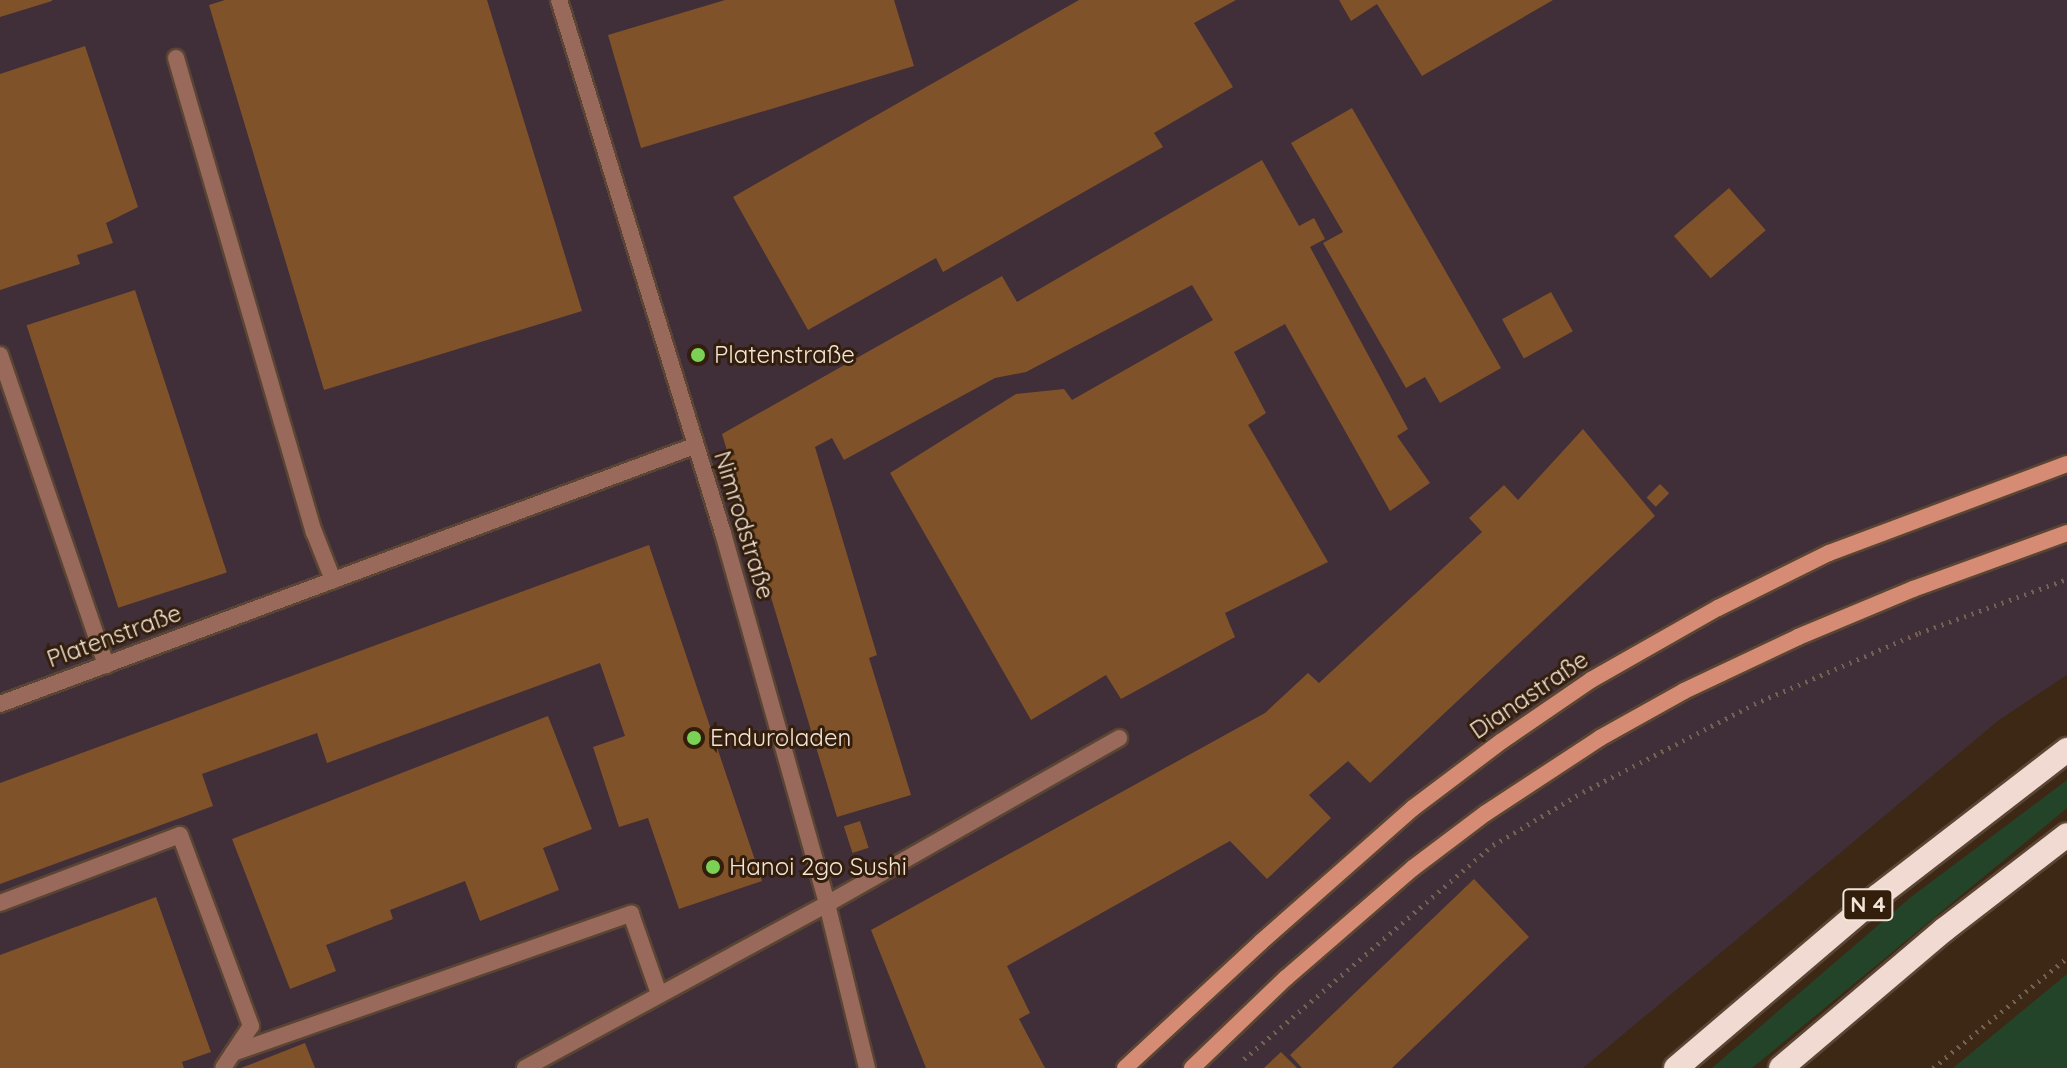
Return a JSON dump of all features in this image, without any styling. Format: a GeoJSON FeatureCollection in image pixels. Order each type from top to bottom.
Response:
{"type":"FeatureCollection","features":[{"type":"Feature","properties":{"kind":"highway","name":"N 4"},"geometry":{"type":"LineString","coordinates":[[1676,1068],[1878,896],[2067,750]]}},
{"type":"Feature","properties":{"kind":"highway"},"geometry":{"type":"LineString","coordinates":[[1781,1068],[1944,930],[2067,835]]}},
{"type":"Feature","properties":{"kind":"main road","name":"Dianastraße"},"geometry":{"type":"LineString","coordinates":[[1125,1068],[1282,922],[1413,808],[1580,688],[1684,626],[1820,556],[2067,464]]}},
{"type":"Feature","properties":{"kind":"main road"},"geometry":{"type":"LineString","coordinates":[[1192,1068],[1286,978],[1413,868],[1497,805],[1613,730],[1684,691],[1798,637],[1903,593],[2067,533]]}},
{"type":"Feature","properties":{"kind":"street","name":"Nimrodstraße"},"geometry":{"type":"LineString","coordinates":[[559,0],[723,533],[827,904],[867,1068]]}},
{"type":"Feature","properties":{"kind":"street"},"geometry":{"type":"LineString","coordinates":[[176,58],[314,532],[333,580]]}},
{"type":"Feature","properties":{"kind":"street"},"geometry":{"type":"LineString","coordinates":[[0,355],[106,665]]}},
{"type":"Feature","properties":{"kind":"street","name":"Platenstraße"},"geometry":{"type":"LineString","coordinates":[[0,704],[694,446]]}},
{"type":"Feature","properties":{"kind":"street"},"geometry":{"type":"LineString","coordinates":[[525,1068],[827,904],[1119,738]]}},
{"type":"Feature","properties":{"kind":"street"},"geometry":{"type":"LineString","coordinates":[[0,903],[180,835],[251,1026],[223,1068]]}},
{"type":"Feature","properties":{"kind":"street"},"geometry":{"type":"LineString","coordinates":[[233,1053],[631,914],[659,994]]}},
{"type":"Feature","properties":{"kind":"path"},"geometry":{"type":"LineString","coordinates":[[1234,1068],[1493,845],[1583,792],[1754,704],[1919,633],[2067,579]]}},
{"type":"Feature","properties":{"kind":"path"},"geometry":{"type":"LineString","coordinates":[[1933,1068],[2067,958]]}},
{"type":"Feature","properties":{"kind":"shaded area"},"geometry":{"type":"Polygon","coordinates":[[[0,0],[2067,0],[2067,675],[1999,720],[1583,1068],[0,1068],[0,0]]]}},
{"type":"Feature","properties":{"kind":"green space"},"geometry":{"type":"Polygon","coordinates":[[[2067,780],[2067,808],[1752,1068],[1712,1068],[1911,897],[2067,780]]]}},
{"type":"Feature","properties":{"kind":"green space"},"geometry":{"type":"Polygon","coordinates":[[[2067,974],[2067,1068],[1953,1068],[2067,974]]]}},
{"type":"Feature","properties":{"kind":"building"},"geometry":{"type":"Polygon","coordinates":[[[0,0],[52,0],[52,1],[0,17],[0,0]]]}},
{"type":"Feature","properties":{"kind":"building"},"geometry":{"type":"Polygon","coordinates":[[[225,0],[487,0],[582,311],[324,390],[209,5],[225,0]]]}},
{"type":"Feature","properties":{"kind":"building"},"geometry":{"type":"Polygon","coordinates":[[[725,0],[894,0],[914,66],[641,148],[608,35],[725,0]]]}},
{"type":"Feature","properties":{"kind":"building"},"geometry":{"type":"Polygon","coordinates":[[[1079,0],[1236,0],[1194,23],[1233,87],[1154,133],[1163,147],[943,272],[936,258],[808,330],[733,197],[1079,0]]]}},
{"type":"Feature","properties":{"kind":"building"},"geometry":{"type":"Polygon","coordinates":[[[1339,0],[1553,0],[1422,76],[1377,4],[1351,21],[1339,0]]]}},
{"type":"Feature","properties":{"kind":"building"},"geometry":{"type":"Polygon","coordinates":[[[85,46],[138,207],[106,223],[113,243],[77,255],[80,264],[0,290],[0,74],[85,46]]]}},
{"type":"Feature","properties":{"kind":"building"},"geometry":{"type":"Polygon","coordinates":[[[1352,108],[1501,368],[1440,403],[1425,377],[1406,388],[1323,243],[1343,232],[1291,143],[1352,108]]]}},
{"type":"Feature","properties":{"kind":"building"},"geometry":{"type":"Polygon","coordinates":[[[1262,160],[1299,226],[1314,218],[1325,239],[1310,247],[1408,429],[1397,436],[1430,483],[1390,511],[1285,324],[1234,352],[1266,413],[1248,425],[1328,562],[1225,613],[1235,637],[1121,699],[1106,675],[1031,720],[890,473],[1016,394],[1064,389],[1072,400],[1213,320],[1192,285],[1026,372],[995,378],[844,460],[832,438],[815,447],[877,655],[869,658],[911,795],[837,817],[722,434],[1002,276],[1017,302],[1262,160]]]}},
{"type":"Feature","properties":{"kind":"building"},"geometry":{"type":"Polygon","coordinates":[[[1729,188],[1766,230],[1711,278],[1674,236],[1729,188]]]}},
{"type":"Feature","properties":{"kind":"building"},"geometry":{"type":"Polygon","coordinates":[[[135,290],[227,572],[118,608],[27,325],[135,290]]]}},
{"type":"Feature","properties":{"kind":"building"},"geometry":{"type":"Polygon","coordinates":[[[1551,292],[1573,331],[1524,359],[1502,319],[1551,292]]]}},
{"type":"Feature","properties":{"kind":"building"},"geometry":{"type":"Polygon","coordinates":[[[1583,429],[1655,516],[1370,783],[1348,761],[1309,795],[1331,818],[1267,879],[1230,841],[1007,966],[1030,1013],[1019,1019],[1045,1068],[926,1068],[871,930],[1265,713],[1308,673],[1319,683],[1482,532],[1469,518],[1504,485],[1518,500],[1583,429]]]}},
{"type":"Feature","properties":{"kind":"building"},"geometry":{"type":"Polygon","coordinates":[[[1660,484],[1669,493],[1656,507],[1647,497],[1660,484]]]}},
{"type":"Feature","properties":{"kind":"building"},"geometry":{"type":"Polygon","coordinates":[[[649,545],[762,881],[679,909],[648,818],[619,827],[593,747],[625,736],[600,663],[327,763],[317,733],[202,774],[213,806],[0,884],[0,783],[649,545]]]}},
{"type":"Feature","properties":{"kind":"building"},"geometry":{"type":"Polygon","coordinates":[[[548,716],[592,829],[543,848],[559,890],[480,921],[465,881],[390,910],[393,919],[326,945],[336,971],[290,989],[232,839],[548,716]]]}},
{"type":"Feature","properties":{"kind":"building"},"geometry":{"type":"Polygon","coordinates":[[[860,821],[869,848],[852,853],[844,826],[860,821]]]}},
{"type":"Feature","properties":{"kind":"building"},"geometry":{"type":"Polygon","coordinates":[[[1474,879],[1529,937],[1392,1068],[1302,1068],[1290,1055],[1474,879]]]}},
{"type":"Feature","properties":{"kind":"building"},"geometry":{"type":"Polygon","coordinates":[[[156,897],[211,1052],[182,1062],[184,1068],[0,1068],[0,955],[156,897]]]}},
{"type":"Feature","properties":{"kind":"building"},"geometry":{"type":"Polygon","coordinates":[[[305,1043],[315,1068],[241,1068],[305,1043]]]}},
{"type":"Feature","properties":{"kind":"building"},"geometry":{"type":"Polygon","coordinates":[[[1281,1052],[1297,1068],[1264,1068],[1281,1052]]]}},
{"type":"Feature","properties":{"kind":"place","name":"Platenstraße"},"geometry":{"type":"Point","coordinates":[698,355]}},
{"type":"Feature","properties":{"kind":"place","name":"Enduroladen"},"geometry":{"type":"Point","coordinates":[694,738]}},
{"type":"Feature","properties":{"kind":"place","name":"Hanoi 2go Sushi"},"geometry":{"type":"Point","coordinates":[713,867]}}]}
